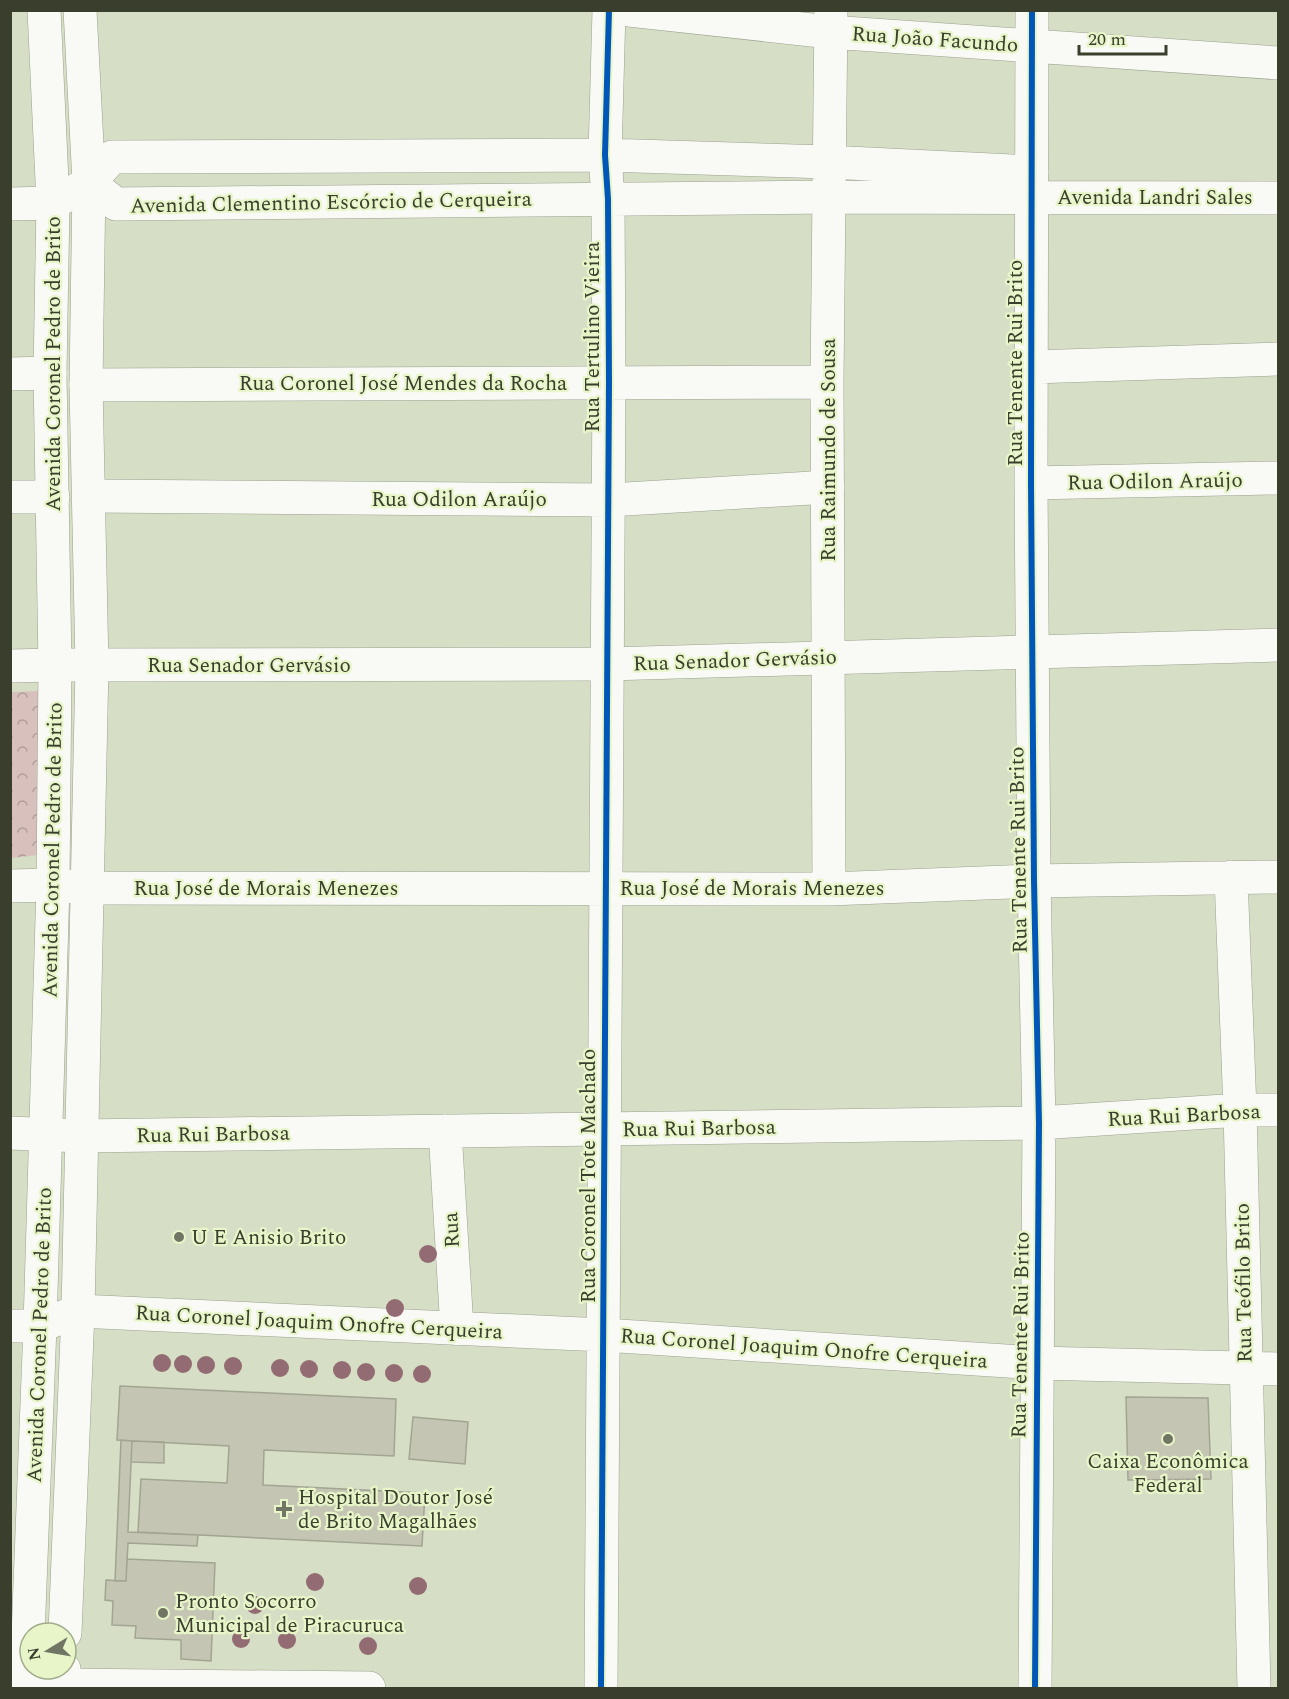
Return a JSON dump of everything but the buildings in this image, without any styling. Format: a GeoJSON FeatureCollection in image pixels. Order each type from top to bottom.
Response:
{"type":"FeatureCollection","features":[{"type":"Feature","properties":{"kind":"street","name":"Avenida Coronel Pedro de Brito"},"geometry":{"type":"LineString","coordinates":[[26,1689],[25,1326],[46,1133],[53,885],[55,665],[50,373],[52,203],[44,10]]}},
{"type":"Feature","properties":{"kind":"street","name":"Avenida Coronel Pedro de Brito"},"geometry":{"type":"LineString","coordinates":[[65,1621],[78,1311],[92,666],[86,385],[89,183],[80,10]]}},
{"type":"Feature","properties":{"kind":"street","name":"Rua Tertulino Vieira"},"geometry":{"type":"LineString","coordinates":[[608,664],[608,199],[604,155],[609,10]]}},
{"type":"Feature","properties":{"kind":"street","name":"Rua João Facundo"},"geometry":{"type":"LineString","coordinates":[[629,10],[830,21],[1033,46],[1278,63]]}},
{"type":"Feature","properties":{"kind":"street","name":"Rua Tenente Rui Brito"},"geometry":{"type":"LineString","coordinates":[[1032,10],[1032,651],[1039,1123],[1035,1689]]}},
{"type":"Feature","properties":{"kind":"street","name":"Rua Raimundo de Sousa"},"geometry":{"type":"LineString","coordinates":[[829,889],[827,382],[830,21]]}},
{"type":"Feature","properties":{"kind":"street","name":"Avenida Clementino Escórcio de Cerqueira"},"geometry":{"type":"LineString","coordinates":[[604,155],[828,162],[1032,184],[829,197],[116,204],[89,183],[112,157],[604,155]]}},
{"type":"Feature","properties":{"kind":"street"},"geometry":{"type":"LineString","coordinates":[[10,204],[52,203],[89,183]]}},
{"type":"Feature","properties":{"kind":"street","name":"Avenida Landri Sales"},"geometry":{"type":"LineString","coordinates":[[1032,184],[1278,198]]}},
{"type":"Feature","properties":{"kind":"street"},"geometry":{"type":"LineString","coordinates":[[1032,367],[1278,359]]}},
{"type":"Feature","properties":{"kind":"street"},"geometry":{"type":"LineString","coordinates":[[10,374],[50,373]]}},
{"type":"Feature","properties":{"kind":"street","name":"Rua Coronel José Mendes da Rocha"},"geometry":{"type":"LineString","coordinates":[[86,385],[609,381],[827,382]]}},
{"type":"Feature","properties":{"kind":"street","name":"Rua Odilon Araújo"},"geometry":{"type":"LineString","coordinates":[[1031,483],[1278,478]]}},
{"type":"Feature","properties":{"kind":"street","name":"Rua Odilon Araújo"},"geometry":{"type":"LineString","coordinates":[[89,496],[609,500],[828,487]]}},
{"type":"Feature","properties":{"kind":"street"},"geometry":{"type":"LineString","coordinates":[[10,498],[53,497]]}},
{"type":"Feature","properties":{"kind":"street","name":"Rua Senador Gervásio"},"geometry":{"type":"LineString","coordinates":[[10,666],[608,664],[1278,645]]}},
{"type":"Feature","properties":{"kind":"street","name":"Rua Coronel Tote Machado"},"geometry":{"type":"LineString","coordinates":[[601,1689],[608,664]]}},
{"type":"Feature","properties":{"kind":"street","name":"Rua Teófilo Brito"},"geometry":{"type":"LineString","coordinates":[[1231,877],[1240,1110],[1254,1689]]}},
{"type":"Feature","properties":{"kind":"street","name":"Rua José de Morais Menezes"},"geometry":{"type":"LineString","coordinates":[[10,885],[88,888],[829,889],[1034,881],[1278,877]]}},
{"type":"Feature","properties":{"kind":"street","name":"Rua Rui Barbosa"},"geometry":{"type":"LineString","coordinates":[[10,1133],[81,1136],[1039,1123],[1240,1110],[1278,1110]]}},
{"type":"Feature","properties":{"kind":"street","name":"Rua"},"geometry":{"type":"LineString","coordinates":[[445,1131],[457,1329]]}},
{"type":"Feature","properties":{"kind":"street"},"geometry":{"type":"LineString","coordinates":[[25,1326],[78,1311]]}},
{"type":"Feature","properties":{"kind":"street","name":"Rua Coronel Joaquim Onofre Cerqueira"},"geometry":{"type":"LineString","coordinates":[[78,1311],[604,1335],[1036,1363],[1278,1369]]}},
{"type":"Feature","properties":{"kind":"street"},"geometry":{"type":"LineString","coordinates":[[26,1689],[64,1681],[369,1689]]}},
{"type":"Feature","properties":{"kind":"street"},"geometry":{"type":"LineString","coordinates":[[10,1688],[19,1689]]}},
{"type":"Feature","properties":{"kind":"green space"},"geometry":{"type":"Polygon","coordinates":[[[40,691],[38,855],[11,858],[10,692],[40,691]]]}},
{"type":"Feature","properties":{"kind":"cycle path"},"geometry":{"type":"LineString","coordinates":[[601,1688],[609,382],[608,199],[605,155],[609,10]]}},
{"type":"Feature","properties":{"kind":"cycle path"},"geometry":{"type":"LineString","coordinates":[[1032,10],[1031,483],[1034,881],[1039,1123],[1035,1688]]}},
{"type":"Feature","properties":{"kind":"place","name":"U E Anisio Brito"},"geometry":{"type":"Point","coordinates":[179,1237]}},
{"type":"Feature","properties":{"kind":"place","name":"Caixa Econômica Federal"},"geometry":{"type":"Point","coordinates":[1168,1439]}},
{"type":"Feature","properties":{"kind":"place","name":"Hospital Doutor José de Brito Magalhães"},"geometry":{"type":"Point","coordinates":[284,1509]}},
{"type":"Feature","properties":{"kind":"place","name":"Pronto Socorro Municipal de Piracuruca"},"geometry":{"type":"Point","coordinates":[163,1613]}}]}
